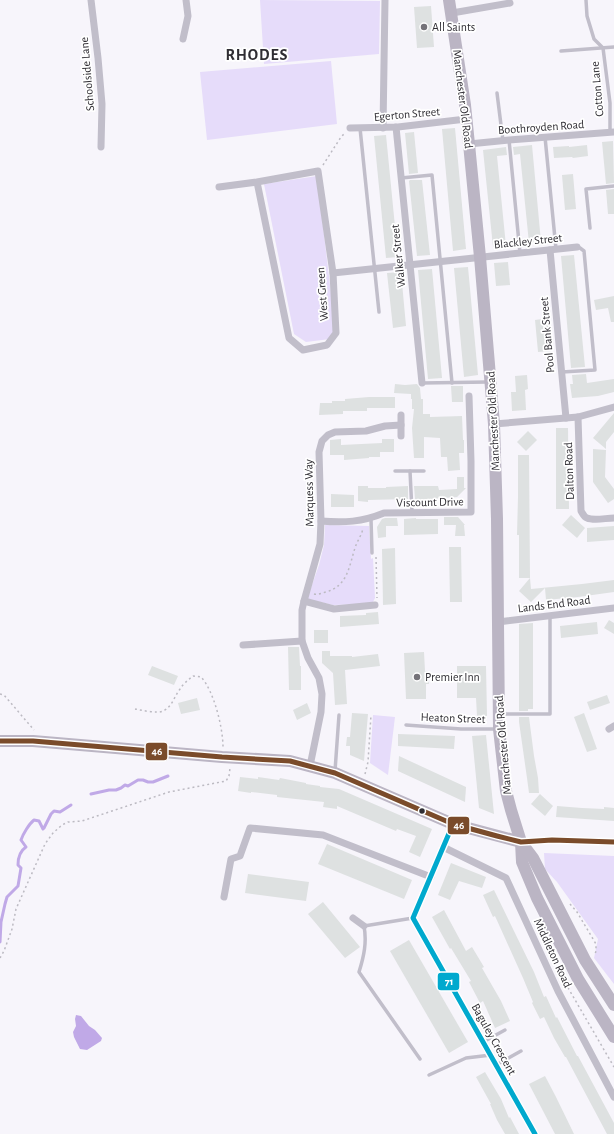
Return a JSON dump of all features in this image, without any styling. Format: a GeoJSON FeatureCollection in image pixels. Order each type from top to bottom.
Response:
{"type":"FeatureCollection","features":[{"type":"Feature","properties":{"kind":"main road","name":"Manchester Old Road"},"geometry":{"type":"LineString","coordinates":[[449,0],[469,144],[491,382],[497,519],[499,729],[508,798],[521,842],[522,862],[537,898],[578,979],[614,1037]]}},
{"type":"Feature","properties":{"kind":"main road"},"geometry":{"type":"LineString","coordinates":[[0,741],[33,741],[290,761],[335,773],[453,824],[521,842]]}},
{"type":"Feature","properties":{"kind":"main road","name":"Manchester Old Road"},"geometry":{"type":"LineString","coordinates":[[521,842],[533,858],[585,960],[614,1004]]}},
{"type":"Feature","properties":{"kind":"street","name":"Schoolside Lane"},"geometry":{"type":"LineString","coordinates":[[91,0],[102,104],[101,147]]}},
{"type":"Feature","properties":{"kind":"street"},"geometry":{"type":"LineString","coordinates":[[183,39],[188,16],[186,0]]}},
{"type":"Feature","properties":{"kind":"street"},"geometry":{"type":"LineString","coordinates":[[383,128],[384,0]]}},
{"type":"Feature","properties":{"kind":"street"},"geometry":{"type":"LineString","coordinates":[[452,13],[510,3]]}},
{"type":"Feature","properties":{"kind":"street","name":"Egerton Street"},"geometry":{"type":"LineString","coordinates":[[350,128],[396,128],[466,119]]}},
{"type":"Feature","properties":{"kind":"street","name":"Walker Street"},"geometry":{"type":"LineString","coordinates":[[396,128],[422,383]]}},
{"type":"Feature","properties":{"kind":"street","name":"Boothroyden Road"},"geometry":{"type":"LineString","coordinates":[[469,144],[612,132]]}},
{"type":"Feature","properties":{"kind":"street"},"geometry":{"type":"LineString","coordinates":[[219,187],[318,171]]}},
{"type":"Feature","properties":{"kind":"street","name":"West Green"},"geometry":{"type":"LineString","coordinates":[[257,182],[289,338],[303,350],[327,345],[336,333],[333,273],[318,171]]}},
{"type":"Feature","properties":{"kind":"street","name":"Blackley Street"},"geometry":{"type":"LineString","coordinates":[[333,273],[577,247]]}},
{"type":"Feature","properties":{"kind":"street","name":"Pool Bank Street"},"geometry":{"type":"LineString","coordinates":[[553,249],[566,418]]}},
{"type":"Feature","properties":{"kind":"street","name":"Viscount Drive"},"geometry":{"type":"LineString","coordinates":[[321,521],[334,522],[371,519],[384,513],[472,512],[469,396]]}},
{"type":"Feature","properties":{"kind":"street"},"geometry":{"type":"LineString","coordinates":[[494,424],[578,417],[614,407]]}},
{"type":"Feature","properties":{"kind":"street"},"geometry":{"type":"LineString","coordinates":[[401,415],[401,436]]}},
{"type":"Feature","properties":{"kind":"street","name":"Dalton Road"},"geometry":{"type":"LineString","coordinates":[[578,417],[581,511],[587,518],[614,518]]}},
{"type":"Feature","properties":{"kind":"street","name":"Marquess Way"},"geometry":{"type":"LineString","coordinates":[[310,766],[320,718],[322,694],[319,678],[308,658],[302,641],[302,610],[318,554],[321,534],[319,452],[322,441],[328,435],[335,432],[366,431],[384,426],[401,425]]}},
{"type":"Feature","properties":{"kind":"street"},"geometry":{"type":"LineString","coordinates":[[304,601],[334,609],[375,605]]}},
{"type":"Feature","properties":{"kind":"street","name":"Lands End Road"},"geometry":{"type":"LineString","coordinates":[[498,622],[614,608]]}},
{"type":"Feature","properties":{"kind":"street"},"geometry":{"type":"LineString","coordinates":[[243,645],[302,641]]}},
{"type":"Feature","properties":{"kind":"street"},"geometry":{"type":"LineString","coordinates":[[413,918],[453,824]]}},
{"type":"Feature","properties":{"kind":"street"},"geometry":{"type":"LineString","coordinates":[[224,897],[231,859],[240,856],[250,828],[323,835],[430,877]]}},
{"type":"Feature","properties":{"kind":"street"},"geometry":{"type":"LineString","coordinates":[[521,842],[552,840],[614,842]]}},
{"type":"Feature","properties":{"kind":"street","name":"Middleton Road"},"geometry":{"type":"LineString","coordinates":[[443,848],[506,878],[558,991],[614,1097]]}},
{"type":"Feature","properties":{"kind":"street"},"geometry":{"type":"LineString","coordinates":[[353,918],[364,926]]}},
{"type":"Feature","properties":{"kind":"street","name":"Baguley Crescent"},"geometry":{"type":"LineString","coordinates":[[413,918],[535,1134]]}},
{"type":"Feature","properties":{"kind":"lane","name":"Cotton Lane"},"geometry":{"type":"LineString","coordinates":[[586,0],[587,16],[594,39],[603,48],[612,132]]}},
{"type":"Feature","properties":{"kind":"lane"},"geometry":{"type":"LineString","coordinates":[[561,51],[614,48]]}},
{"type":"Feature","properties":{"kind":"lane"},"geometry":{"type":"LineString","coordinates":[[497,93],[506,140],[520,253]]}},
{"type":"Feature","properties":{"kind":"lane"},"geometry":{"type":"LineString","coordinates":[[360,128],[379,312]]}},
{"type":"Feature","properties":{"kind":"lane"},"geometry":{"type":"LineString","coordinates":[[545,137],[553,249]]}},
{"type":"Feature","properties":{"kind":"lane"},"geometry":{"type":"LineString","coordinates":[[401,178],[432,175],[452,382]]}},
{"type":"Feature","properties":{"kind":"lane"},"geometry":{"type":"LineString","coordinates":[[590,228],[586,188],[614,186]]}},
{"type":"Feature","properties":{"kind":"lane"},"geometry":{"type":"LineString","coordinates":[[562,372],[595,370],[584,251],[577,247]]}},
{"type":"Feature","properties":{"kind":"lane"},"geometry":{"type":"LineString","coordinates":[[422,383],[491,382]]}},
{"type":"Feature","properties":{"kind":"lane"},"geometry":{"type":"LineString","coordinates":[[395,471],[424,471]]}},
{"type":"Feature","properties":{"kind":"lane"},"geometry":{"type":"LineString","coordinates":[[410,471],[412,512]]}},
{"type":"Feature","properties":{"kind":"lane"},"geometry":{"type":"LineString","coordinates":[[371,519],[372,553]]}},
{"type":"Feature","properties":{"kind":"lane"},"geometry":{"type":"LineString","coordinates":[[499,714],[550,714],[550,616]]}},
{"type":"Feature","properties":{"kind":"lane"},"geometry":{"type":"LineString","coordinates":[[335,773],[339,715]]}},
{"type":"Feature","properties":{"kind":"lane","name":"Heaton Street"},"geometry":{"type":"LineString","coordinates":[[406,725],[461,729],[499,729]]}},
{"type":"Feature","properties":{"kind":"lane"},"geometry":{"type":"LineString","coordinates":[[413,918],[364,926],[366,938],[364,957],[359,972],[420,1058]]}},
{"type":"Feature","properties":{"kind":"lane"},"geometry":{"type":"LineString","coordinates":[[483,1042],[505,1030]]}},
{"type":"Feature","properties":{"kind":"lane"},"geometry":{"type":"LineString","coordinates":[[496,1065],[521,1052]]}},
{"type":"Feature","properties":{"kind":"lane"},"geometry":{"type":"LineString","coordinates":[[429,1075],[466,1058],[491,1055]]}},
{"type":"Feature","properties":{"kind":"path"},"geometry":{"type":"LineString","coordinates":[[318,171],[341,137],[350,128]]}},
{"type":"Feature","properties":{"kind":"path"},"geometry":{"type":"LineString","coordinates":[[307,592],[317,594],[329,591],[343,582],[348,572],[355,545],[363,530],[362,520]]}},
{"type":"Feature","properties":{"kind":"path"},"geometry":{"type":"LineString","coordinates":[[372,553],[376,557],[377,601],[375,605]]}},
{"type":"Feature","properties":{"kind":"path"},"geometry":{"type":"LineString","coordinates":[[0,958],[12,929],[16,909],[45,844],[62,825],[68,822],[82,821],[169,792],[226,780],[229,776],[220,722],[211,691],[201,677],[193,676],[180,689],[171,704],[163,711],[158,712],[135,709]]}},
{"type":"Feature","properties":{"kind":"path"},"geometry":{"type":"LineString","coordinates":[[0,694],[4,695],[34,729],[33,741]]}},
{"type":"Feature","properties":{"kind":"path"},"geometry":{"type":"LineString","coordinates":[[363,785],[368,762],[371,715]]}},
{"type":"Feature","properties":{"kind":"path"},"geometry":{"type":"LineString","coordinates":[[566,900],[577,912],[596,944],[594,956]]}},
{"type":"Feature","properties":{"kind":"path"},"geometry":{"type":"LineString","coordinates":[[567,986],[614,1067]]}},
{"type":"Feature","properties":{"kind":"shaded area"},"geometry":{"type":"Polygon","coordinates":[[[260,0],[380,1],[379,54],[264,64],[260,0]]]}},
{"type":"Feature","properties":{"kind":"shaded area"},"geometry":{"type":"Polygon","coordinates":[[[331,61],[337,124],[207,140],[200,72],[331,61]]]}},
{"type":"Feature","properties":{"kind":"shaded area"},"geometry":{"type":"Polygon","coordinates":[[[317,176],[335,327],[330,339],[306,342],[294,334],[264,184],[317,176]]]}},
{"type":"Feature","properties":{"kind":"shaded area"},"geometry":{"type":"Polygon","coordinates":[[[325,525],[369,526],[371,559],[373,558],[375,598],[373,602],[369,604],[333,605],[307,599],[319,565],[324,545],[325,525]]]}},
{"type":"Feature","properties":{"kind":"shaded area"},"geometry":{"type":"Polygon","coordinates":[[[373,715],[395,717],[388,775],[370,763],[373,715]]]}},
{"type":"Feature","properties":{"kind":"shaded area"},"geometry":{"type":"Polygon","coordinates":[[[544,853],[614,856],[614,984],[594,958],[598,939],[557,882],[545,869],[544,853]]]}},
{"type":"Feature","properties":{"kind":"shaded area"},"geometry":{"type":"Polygon","coordinates":[[[76,1015],[81,1016],[102,1038],[101,1041],[87,1050],[80,1049],[74,1037],[73,1032],[76,1026],[76,1015]]]}},
{"type":"Feature","properties":{"kind":"building","name":"All Saints"},"geometry":{"type":"Polygon","coordinates":[[[431,6],[434,47],[417,48],[414,7],[431,6]]]}},
{"type":"Feature","properties":{"kind":"building"},"geometry":{"type":"Polygon","coordinates":[[[455,128],[466,249],[453,251],[442,129],[455,128]]]}},
{"type":"Feature","properties":{"kind":"building"},"geometry":{"type":"Polygon","coordinates":[[[414,132],[418,173],[409,174],[405,133],[414,132]]]}},
{"type":"Feature","properties":{"kind":"building"},"geometry":{"type":"Polygon","coordinates":[[[386,135],[398,257],[386,258],[374,136],[386,135]]]}},
{"type":"Feature","properties":{"kind":"building"},"geometry":{"type":"Polygon","coordinates":[[[613,141],[614,183],[606,184],[602,142],[613,141]]]}},
{"type":"Feature","properties":{"kind":"building"},"geometry":{"type":"Polygon","coordinates":[[[532,145],[541,242],[529,243],[520,154],[514,155],[513,147],[532,145]]]}},
{"type":"Feature","properties":{"kind":"building"},"geometry":{"type":"Polygon","coordinates":[[[587,145],[588,156],[554,158],[553,147],[587,145]]]}},
{"type":"Feature","properties":{"kind":"building"},"geometry":{"type":"Polygon","coordinates":[[[506,147],[507,155],[497,156],[506,246],[493,247],[483,150],[506,147]]]}},
{"type":"Feature","properties":{"kind":"building"},"geometry":{"type":"Polygon","coordinates":[[[573,174],[576,209],[565,210],[562,175],[573,174]]]}},
{"type":"Feature","properties":{"kind":"building"},"geometry":{"type":"Polygon","coordinates":[[[410,180],[422,180],[430,255],[417,256],[410,180]]]}},
{"type":"Feature","properties":{"kind":"building"},"geometry":{"type":"Polygon","coordinates":[[[614,189],[614,214],[608,214],[606,190],[614,189]]]}},
{"type":"Feature","properties":{"kind":"building"},"geometry":{"type":"Polygon","coordinates":[[[574,255],[585,367],[571,368],[561,256],[574,255]]]}},
{"type":"Feature","properties":{"kind":"building"},"geometry":{"type":"Polygon","coordinates":[[[508,262],[510,285],[496,286],[494,263],[508,262]]]}},
{"type":"Feature","properties":{"kind":"building"},"geometry":{"type":"Polygon","coordinates":[[[468,267],[478,375],[464,377],[454,268],[468,267]]]}},
{"type":"Feature","properties":{"kind":"building"},"geometry":{"type":"Polygon","coordinates":[[[432,269],[442,378],[428,379],[418,270],[432,269]]]}},
{"type":"Feature","properties":{"kind":"building"},"geometry":{"type":"Polygon","coordinates":[[[401,272],[406,326],[393,328],[387,273],[401,272]]]}},
{"type":"Feature","properties":{"kind":"building"},"geometry":{"type":"Polygon","coordinates":[[[614,296],[614,322],[611,322],[608,308],[596,310],[594,300],[614,296]]]}},
{"type":"Feature","properties":{"kind":"building"},"geometry":{"type":"Polygon","coordinates":[[[549,318],[552,351],[538,352],[535,320],[549,318]]]}},
{"type":"Feature","properties":{"kind":"building"},"geometry":{"type":"Polygon","coordinates":[[[586,374],[587,383],[614,379],[614,392],[598,396],[572,398],[570,384],[573,384],[572,375],[586,374]]]}},
{"type":"Feature","properties":{"kind":"building"},"geometry":{"type":"Polygon","coordinates":[[[527,375],[528,389],[525,390],[526,410],[512,411],[511,392],[516,392],[515,376],[527,375]]]}},
{"type":"Feature","properties":{"kind":"building"},"geometry":{"type":"Polygon","coordinates":[[[395,384],[417,384],[420,388],[421,399],[423,399],[423,414],[430,414],[430,417],[462,416],[464,453],[459,453],[460,470],[448,471],[447,457],[441,457],[440,438],[424,437],[424,458],[414,458],[412,428],[414,409],[412,409],[411,394],[394,393],[395,384]]]}},
{"type":"Feature","properties":{"kind":"building"},"geometry":{"type":"Polygon","coordinates":[[[451,386],[463,386],[463,402],[452,402],[451,386]]]}},
{"type":"Feature","properties":{"kind":"building"},"geometry":{"type":"Polygon","coordinates":[[[395,397],[395,408],[367,408],[367,411],[343,411],[343,414],[319,415],[320,403],[332,403],[332,401],[345,401],[345,399],[395,397]]]}},
{"type":"Feature","properties":{"kind":"building"},"geometry":{"type":"Polygon","coordinates":[[[614,413],[614,432],[606,442],[606,449],[593,438],[614,413]]]}},
{"type":"Feature","properties":{"kind":"building"},"geometry":{"type":"Polygon","coordinates":[[[556,428],[568,428],[569,509],[556,509],[556,428]]]}},
{"type":"Feature","properties":{"kind":"building"},"geometry":{"type":"Polygon","coordinates":[[[528,431],[537,440],[526,451],[517,442],[528,431]]]}},
{"type":"Feature","properties":{"kind":"building"},"geometry":{"type":"Polygon","coordinates":[[[341,439],[341,445],[382,443],[382,439],[394,439],[394,452],[380,452],[380,457],[344,460],[344,455],[330,455],[330,440],[341,439]]]}},
{"type":"Feature","properties":{"kind":"building"},"geometry":{"type":"Polygon","coordinates":[[[593,449],[606,450],[605,477],[614,489],[614,499],[608,503],[593,482],[593,449]]]}},
{"type":"Feature","properties":{"kind":"building"},"geometry":{"type":"Polygon","coordinates":[[[518,455],[529,455],[530,578],[519,578],[519,535],[517,535],[518,455]]]}},
{"type":"Feature","properties":{"kind":"building"},"geometry":{"type":"Polygon","coordinates":[[[457,477],[464,477],[464,488],[466,488],[457,497],[415,499],[414,486],[438,486],[439,490],[457,489],[457,477]]]}},
{"type":"Feature","properties":{"kind":"building"},"geometry":{"type":"Polygon","coordinates":[[[358,486],[368,486],[368,488],[386,488],[408,486],[408,499],[368,500],[368,502],[358,501],[358,486]]]}},
{"type":"Feature","properties":{"kind":"building"},"geometry":{"type":"Polygon","coordinates":[[[331,494],[354,495],[354,507],[331,507],[331,494]]]}},
{"type":"Feature","properties":{"kind":"building"},"geometry":{"type":"Polygon","coordinates":[[[571,515],[585,528],[577,538],[562,525],[571,515]]]}},
{"type":"Feature","properties":{"kind":"building"},"geometry":{"type":"Polygon","coordinates":[[[444,517],[458,517],[465,525],[465,536],[455,536],[456,525],[444,525],[444,517]]]}},
{"type":"Feature","properties":{"kind":"building"},"geometry":{"type":"Polygon","coordinates":[[[397,518],[398,526],[386,526],[386,537],[378,538],[377,527],[382,519],[397,518]]]}},
{"type":"Feature","properties":{"kind":"building"},"geometry":{"type":"Polygon","coordinates":[[[404,519],[438,519],[438,534],[404,535],[404,519]]]}},
{"type":"Feature","properties":{"kind":"building"},"geometry":{"type":"Polygon","coordinates":[[[614,526],[614,540],[587,542],[587,528],[614,526]]]}},
{"type":"Feature","properties":{"kind":"building"},"geometry":{"type":"Polygon","coordinates":[[[449,547],[461,547],[462,602],[450,602],[449,547]]]}},
{"type":"Feature","properties":{"kind":"building"},"geometry":{"type":"Polygon","coordinates":[[[395,548],[396,604],[383,605],[382,549],[395,548]]]}},
{"type":"Feature","properties":{"kind":"building"},"geometry":{"type":"Polygon","coordinates":[[[530,578],[531,589],[614,580],[614,592],[546,600],[545,588],[531,602],[519,591],[530,578]]]}},
{"type":"Feature","properties":{"kind":"building"},"geometry":{"type":"Polygon","coordinates":[[[378,612],[379,624],[340,627],[340,616],[366,615],[366,613],[378,612]]]}},
{"type":"Feature","properties":{"kind":"building"},"geometry":{"type":"Polygon","coordinates":[[[609,620],[614,623],[614,634],[604,628],[609,620]]]}},
{"type":"Feature","properties":{"kind":"building"},"geometry":{"type":"Polygon","coordinates":[[[597,622],[598,634],[561,638],[560,626],[597,622]]]}},
{"type":"Feature","properties":{"kind":"building"},"geometry":{"type":"Polygon","coordinates":[[[533,623],[533,709],[528,709],[528,711],[519,711],[519,624],[533,623]]]}},
{"type":"Feature","properties":{"kind":"building"},"geometry":{"type":"Polygon","coordinates":[[[314,630],[328,630],[328,643],[314,643],[314,630]]]}},
{"type":"Feature","properties":{"kind":"building"},"geometry":{"type":"Polygon","coordinates":[[[288,647],[299,647],[301,690],[289,690],[288,647]]]}},
{"type":"Feature","properties":{"kind":"building"},"geometry":{"type":"Polygon","coordinates":[[[322,651],[330,651],[330,656],[352,657],[378,654],[380,666],[345,670],[347,704],[335,705],[333,673],[322,663],[322,651]]]}},
{"type":"Feature","properties":{"kind":"building","name":"Premier Inn"},"geometry":{"type":"Polygon","coordinates":[[[424,652],[425,671],[428,671],[429,684],[426,684],[426,699],[406,699],[404,653],[424,652]]]}},
{"type":"Feature","properties":{"kind":"building"},"geometry":{"type":"Polygon","coordinates":[[[152,666],[178,676],[174,685],[148,675],[152,666]]]}},
{"type":"Feature","properties":{"kind":"building"},"geometry":{"type":"Polygon","coordinates":[[[457,666],[486,666],[487,716],[477,716],[476,698],[457,698],[457,666]]]}},
{"type":"Feature","properties":{"kind":"building"},"geometry":{"type":"Polygon","coordinates":[[[607,695],[610,703],[590,710],[587,702],[607,695]]]}},
{"type":"Feature","properties":{"kind":"building"},"geometry":{"type":"Polygon","coordinates":[[[197,698],[200,710],[181,714],[178,703],[197,698]]]}},
{"type":"Feature","properties":{"kind":"building"},"geometry":{"type":"Polygon","coordinates":[[[307,703],[311,713],[297,720],[293,710],[307,703]]]}},
{"type":"Feature","properties":{"kind":"building"},"geometry":{"type":"Polygon","coordinates":[[[352,713],[368,714],[364,761],[350,755],[350,746],[346,746],[347,737],[350,737],[352,713]]]}},
{"type":"Feature","properties":{"kind":"building"},"geometry":{"type":"Polygon","coordinates":[[[584,713],[597,749],[587,752],[574,717],[584,713]]]}},
{"type":"Feature","properties":{"kind":"building"},"geometry":{"type":"Polygon","coordinates":[[[519,717],[529,717],[539,793],[529,793],[519,717]]]}},
{"type":"Feature","properties":{"kind":"building"},"geometry":{"type":"Polygon","coordinates":[[[398,734],[455,736],[454,749],[398,746],[398,734]]]}},
{"type":"Feature","properties":{"kind":"building"},"geometry":{"type":"Polygon","coordinates":[[[486,735],[494,814],[479,808],[472,736],[486,735]]]}},
{"type":"Feature","properties":{"kind":"building"},"geometry":{"type":"Polygon","coordinates":[[[399,756],[466,787],[465,802],[398,771],[399,756]]]}},
{"type":"Feature","properties":{"kind":"building"},"geometry":{"type":"Polygon","coordinates":[[[240,777],[258,779],[258,777],[279,780],[280,778],[320,787],[339,789],[432,829],[420,857],[409,852],[416,836],[397,829],[396,831],[337,806],[337,809],[323,807],[324,802],[238,791],[240,777]]]}},
{"type":"Feature","properties":{"kind":"building"},"geometry":{"type":"Polygon","coordinates":[[[540,794],[553,806],[545,816],[531,804],[540,794]]]}},
{"type":"Feature","properties":{"kind":"building"},"geometry":{"type":"Polygon","coordinates":[[[557,806],[604,809],[604,807],[614,808],[614,821],[556,817],[557,806]]]}},
{"type":"Feature","properties":{"kind":"building"},"geometry":{"type":"Polygon","coordinates":[[[327,844],[412,880],[404,899],[318,864],[327,844]]]}},
{"type":"Feature","properties":{"kind":"building"},"geometry":{"type":"Polygon","coordinates":[[[451,863],[486,877],[482,888],[459,881],[450,900],[438,895],[451,863]]]}},
{"type":"Feature","properties":{"kind":"building"},"geometry":{"type":"Polygon","coordinates":[[[248,874],[309,882],[306,901],[245,893],[248,874]]]}},
{"type":"Feature","properties":{"kind":"building"},"geometry":{"type":"Polygon","coordinates":[[[494,890],[534,972],[544,997],[546,996],[556,1018],[557,1017],[614,1123],[614,1134],[607,1134],[544,1017],[540,1019],[532,1003],[533,1002],[523,978],[495,916],[493,917],[483,895],[494,890]]]}},
{"type":"Feature","properties":{"kind":"building"},"geometry":{"type":"Polygon","coordinates":[[[323,902],[360,947],[345,958],[308,914],[323,902]]]}},
{"type":"Feature","properties":{"kind":"building"},"geometry":{"type":"Polygon","coordinates":[[[444,910],[466,951],[472,947],[484,967],[482,968],[501,1001],[510,1021],[495,1028],[483,1001],[480,1003],[469,982],[471,981],[451,948],[450,949],[432,917],[444,910]]]}},
{"type":"Feature","properties":{"kind":"building"},"geometry":{"type":"Polygon","coordinates":[[[409,940],[468,1042],[449,1053],[390,951],[409,940]]]}},
{"type":"Feature","properties":{"kind":"building"},"geometry":{"type":"Polygon","coordinates":[[[485,1072],[519,1134],[505,1134],[497,1120],[491,1104],[476,1077],[485,1072]]]}},
{"type":"Feature","properties":{"kind":"building"},"geometry":{"type":"Polygon","coordinates":[[[545,1076],[574,1134],[555,1134],[529,1084],[545,1076]]]}},
{"type":"Feature","properties":{"kind":"waterway"},"geometry":{"type":"LineString","coordinates":[[91,794],[116,790],[125,785],[128,786],[138,780],[153,782],[168,776]]}},
{"type":"Feature","properties":{"kind":"waterway"},"geometry":{"type":"LineString","coordinates":[[0,942],[1,922],[7,897],[18,886],[21,868],[18,865],[18,859],[21,852],[26,847],[21,840],[23,835],[34,820],[39,821],[43,829],[54,811],[60,812],[71,805]]}},
{"type":"Feature","properties":{"kind":"transit line","name":"46"},"geometry":{"type":"LineString","coordinates":[[0,741],[33,741],[222,757],[290,761],[335,773],[453,824],[497,836],[521,842],[552,840],[614,842]]}},
{"type":"Feature","properties":{"kind":"transit line","name":"71"},"geometry":{"type":"LineString","coordinates":[[453,824],[413,918],[535,1134]]}},
{"type":"Feature","properties":{"kind":"place","name":"All Saints"},"geometry":{"type":"Point","coordinates":[424,27]}},
{"type":"Feature","properties":{"kind":"place","name":"Premier Inn"},"geometry":{"type":"Point","coordinates":[417,677]}},
{"type":"Feature","properties":{"kind":"district","name":"RHODES"},"geometry":{"type":"Point","coordinates":[257,54]}}]}
